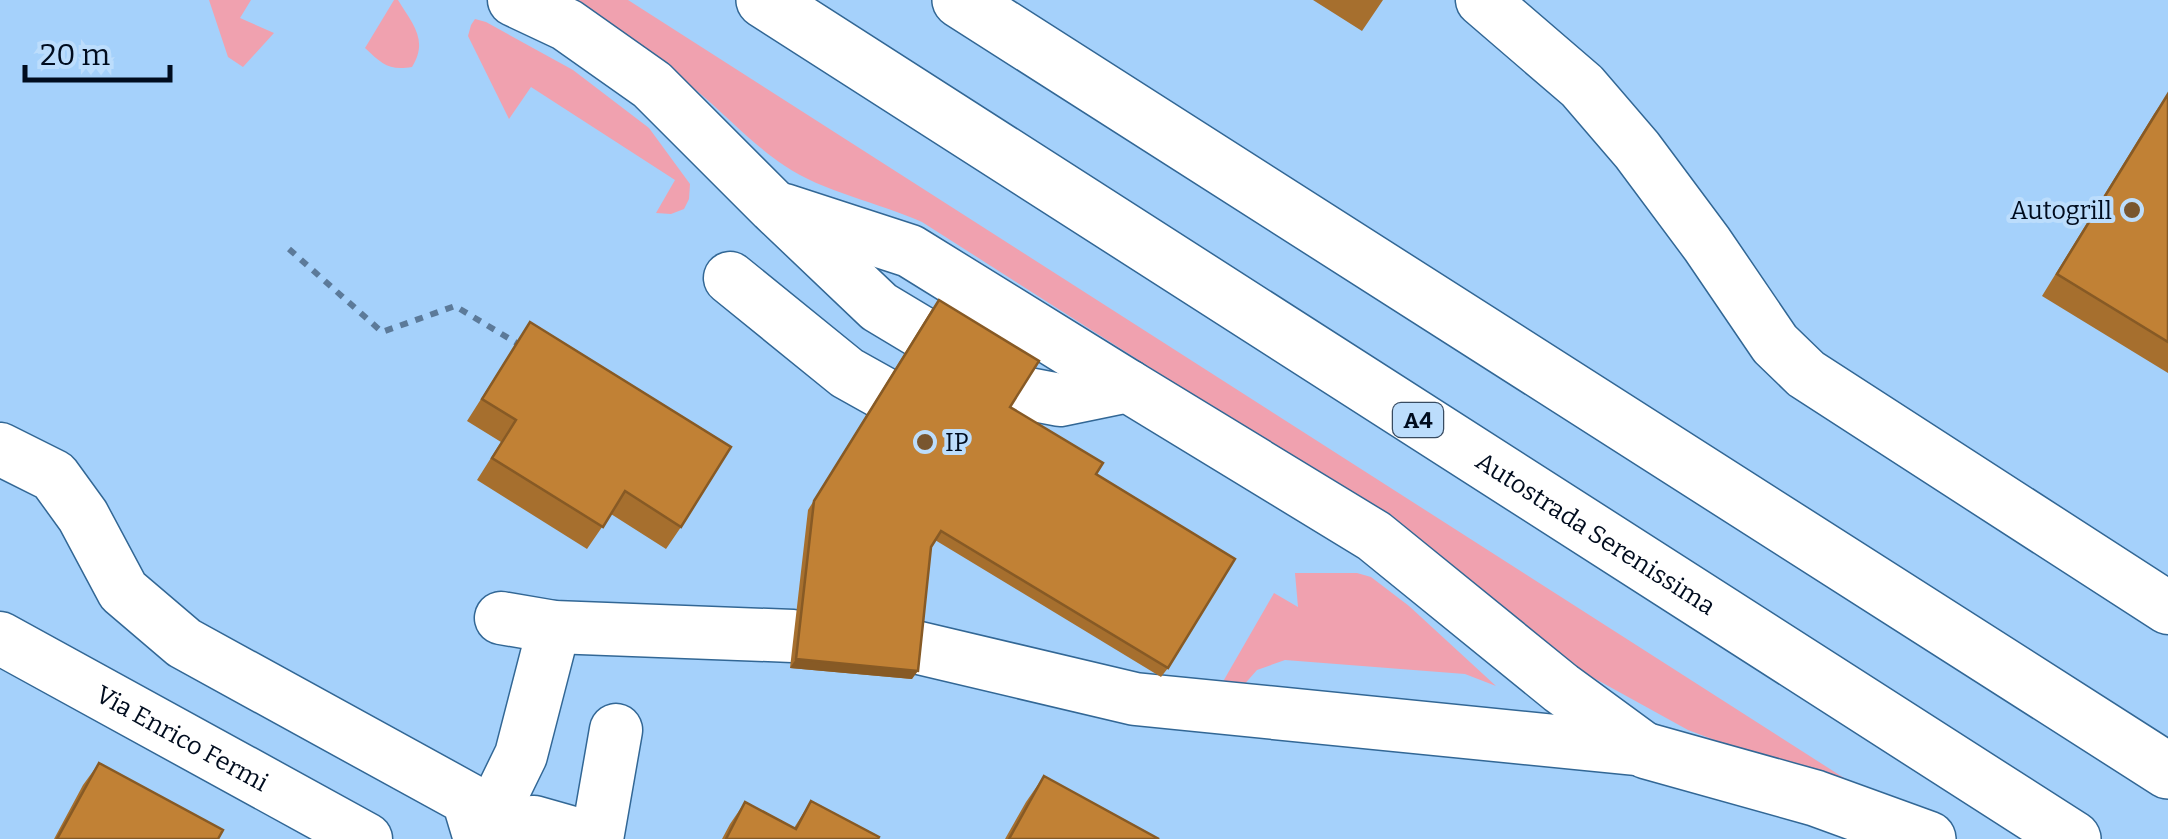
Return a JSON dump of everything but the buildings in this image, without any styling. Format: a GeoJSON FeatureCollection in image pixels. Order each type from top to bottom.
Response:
{"type":"FeatureCollection","features":[{"type":"Feature","properties":{"kind":"highway","name":"Autostrada Serenissima"},"geometry":{"type":"LineString","coordinates":[[764,0],[2073,839]]}},
{"type":"Feature","properties":{"kind":"highway"},"geometry":{"type":"LineString","coordinates":[[960,0],[2168,771]]}},
{"type":"Feature","properties":{"kind":"highway"},"geometry":{"type":"LineString","coordinates":[[1647,751],[1815,798],[1928,839]]}},
{"type":"Feature","properties":{"kind":"street"},"geometry":{"type":"LineString","coordinates":[[514,0],[567,24],[652,85],[880,307],[919,331]]}},
{"type":"Feature","properties":{"kind":"street"},"geometry":{"type":"LineString","coordinates":[[1482,0],[1582,86],[1649,166],[1775,344],[1806,374],[2168,608]]}},
{"type":"Feature","properties":{"kind":"street"},"geometry":{"type":"LineString","coordinates":[[774,207],[910,250],[1374,536],[1561,688],[1647,751]]}},
{"type":"Feature","properties":{"kind":"street"},"geometry":{"type":"LineString","coordinates":[[730,278],[847,373],[881,392]]}},
{"type":"Feature","properties":{"kind":"street"},"geometry":{"type":"LineString","coordinates":[[1038,409],[1128,386]]}},
{"type":"Feature","properties":{"kind":"street"},"geometry":{"type":"LineString","coordinates":[[0,449],[54,476],[83,516],[123,591],[184,643],[468,799],[480,839]]}},
{"type":"Feature","properties":{"kind":"street"},"geometry":{"type":"LineString","coordinates":[[501,618],[554,627],[794,636]]}},
{"type":"Feature","properties":{"kind":"street"},"geometry":{"type":"LineString","coordinates":[[480,839],[521,756],[554,627]]}},
{"type":"Feature","properties":{"kind":"street","name":"Via Enrico Fermi"},"geometry":{"type":"LineString","coordinates":[[0,638],[366,839]]}},
{"type":"Feature","properties":{"kind":"street"},"geometry":{"type":"LineString","coordinates":[[915,647],[1135,699],[1647,751]]}},
{"type":"Feature","properties":{"kind":"street"},"geometry":{"type":"LineString","coordinates":[[480,839],[505,824],[534,822],[596,839],[616,730]]}},
{"type":"Feature","properties":{"kind":"path"},"geometry":{"type":"LineString","coordinates":[[289,249],[382,332],[455,306],[534,354]]}},
{"type":"Feature","properties":{"kind":"shaded area"},"geometry":{"type":"Polygon","coordinates":[[[209,0],[251,0],[240,18],[274,33],[243,67],[228,57],[209,0]]]}},
{"type":"Feature","properties":{"kind":"shaded area"},"geometry":{"type":"Polygon","coordinates":[[[394,0],[398,0],[417,32],[419,48],[412,67],[386,65],[365,48],[394,0]]]}},
{"type":"Feature","properties":{"kind":"shaded area"},"geometry":{"type":"Polygon","coordinates":[[[571,0],[628,0],[1855,785],[1688,730],[1581,671],[1364,504],[922,222],[816,183],[785,166],[682,79],[571,0]]]}},
{"type":"Feature","properties":{"kind":"shaded area"},"geometry":{"type":"Polygon","coordinates":[[[475,19],[573,70],[649,128],[690,184],[684,209],[671,214],[656,213],[675,180],[531,87],[509,119],[468,36],[475,19]]]}},
{"type":"Feature","properties":{"kind":"shaded area"},"geometry":{"type":"Polygon","coordinates":[[[1295,573],[1357,573],[1371,577],[1409,606],[1496,686],[1465,674],[1285,660],[1257,670],[1234,696],[1217,692],[1274,593],[1298,607],[1295,573]]]}},
{"type":"Feature","properties":{"kind":"place","name":"Autogrill"},"geometry":{"type":"Point","coordinates":[2132,210]}},
{"type":"Feature","properties":{"kind":"place","name":"IP"},"geometry":{"type":"Point","coordinates":[925,442]}}]}
